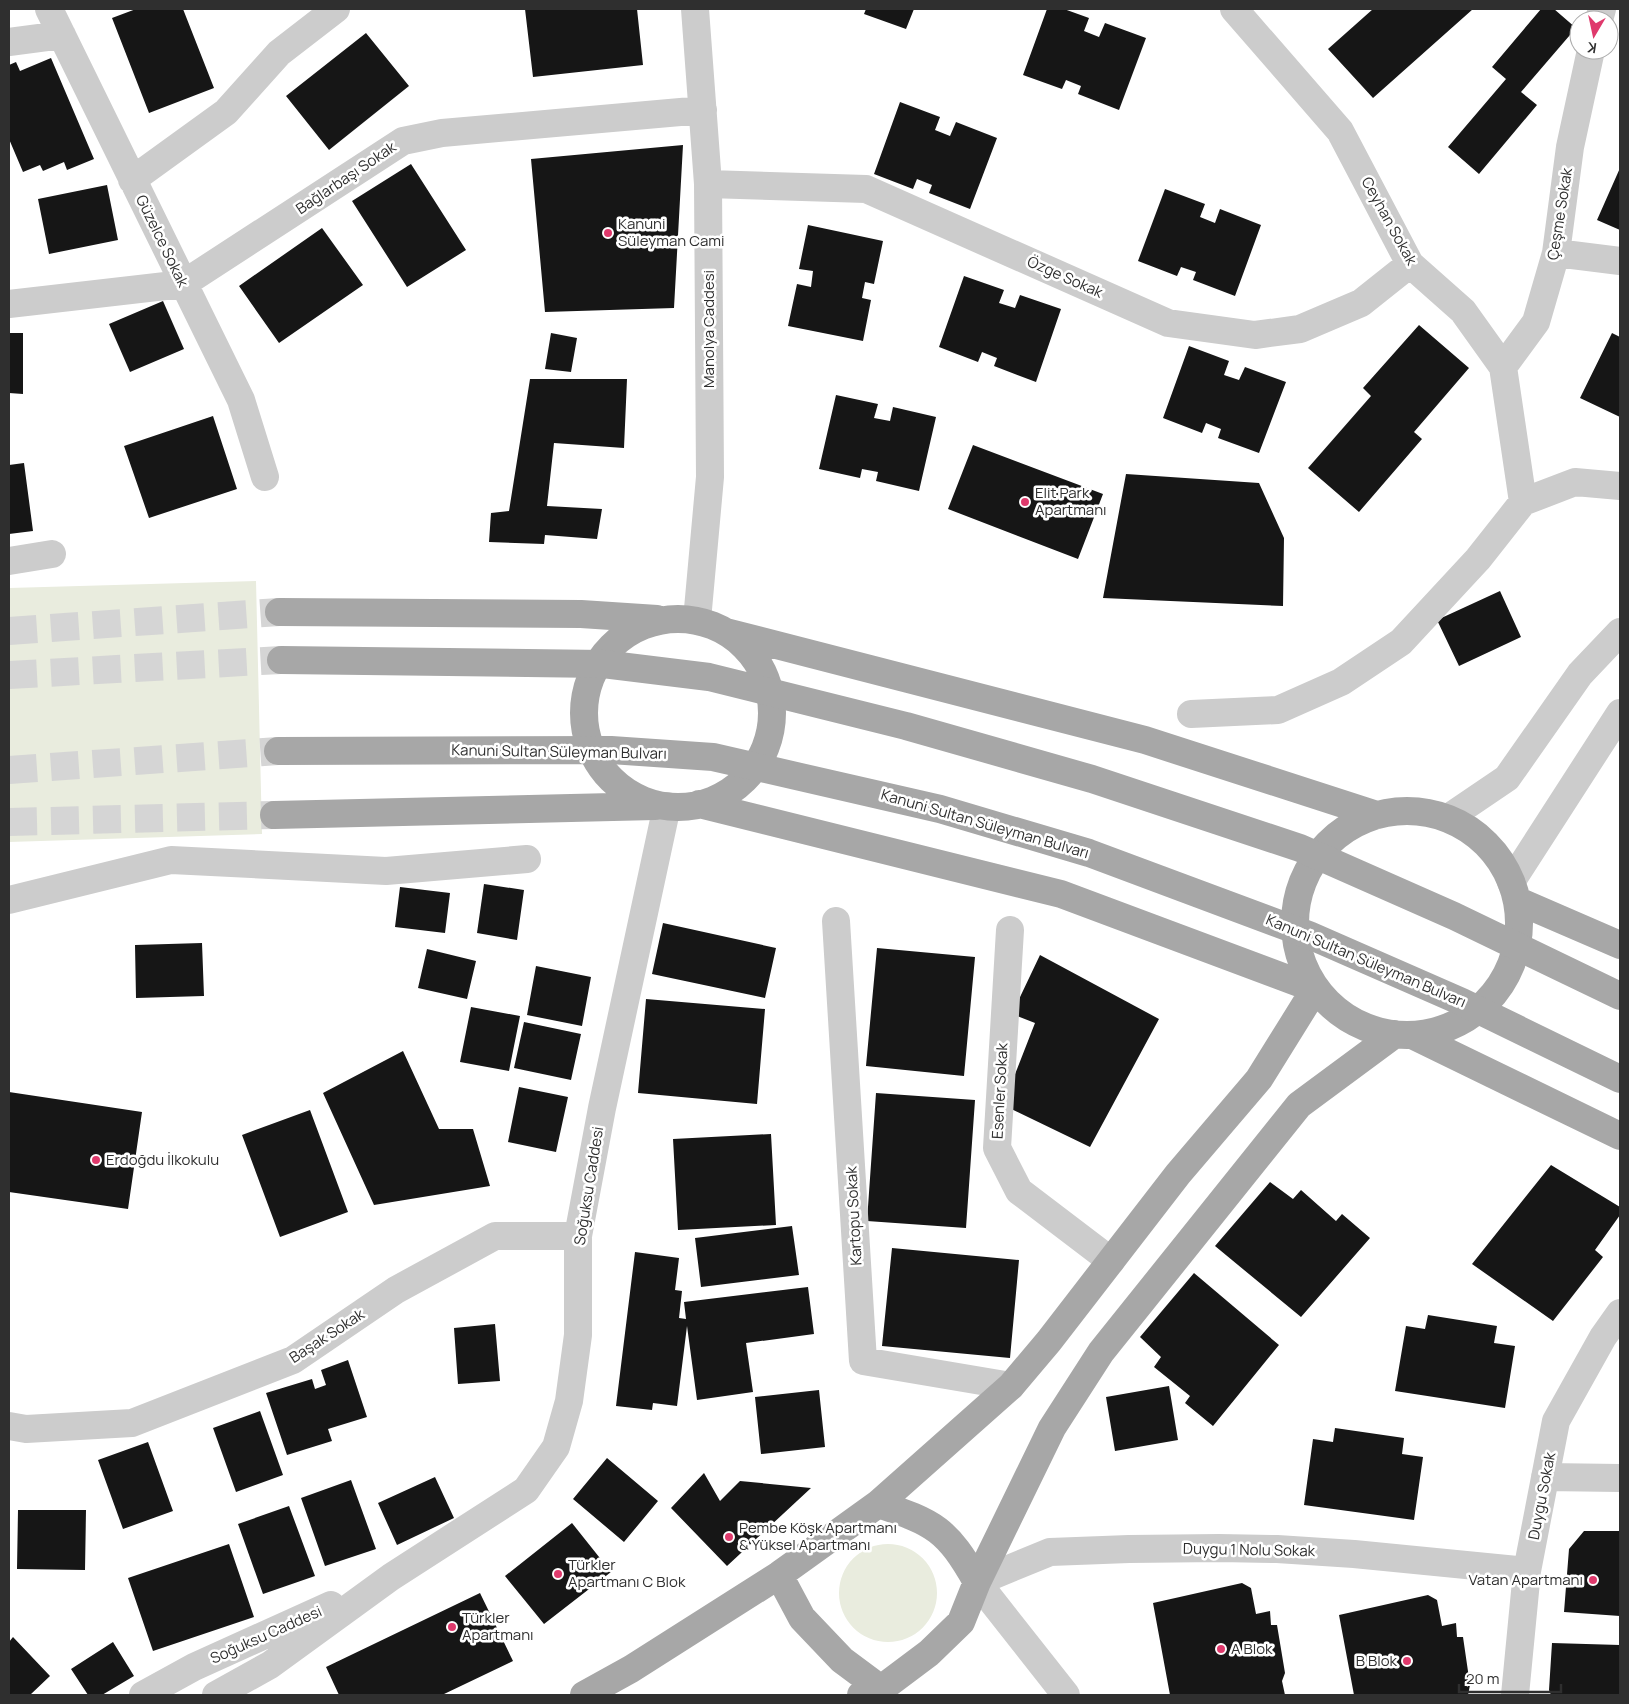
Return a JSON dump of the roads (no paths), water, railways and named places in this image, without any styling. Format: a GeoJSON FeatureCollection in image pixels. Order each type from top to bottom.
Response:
{"type":"FeatureCollection","features":[{"type":"Feature","properties":{"kind":"main road"},"geometry":{"type":"LineString","coordinates":[[279,612],[581,614],[697,620],[726,632],[1146,740],[1377,815]]}},
{"type":"Feature","properties":{"kind":"main road"},"geometry":{"type":"LineString","coordinates":[[666,619],[637,628],[612,645],[594,669],[584,698],[585,728],[595,757],[608,775],[613,781],[638,798],[667,806]]}},
{"type":"Feature","properties":{"kind":"main road"},"geometry":{"type":"LineString","coordinates":[[699,804],[729,792],[753,771],[768,743],[772,720],[773,712],[767,680],[751,653],[726,632]]}},
{"type":"Feature","properties":{"kind":"main road"},"geometry":{"type":"LineString","coordinates":[[281,660],[603,664],[709,677],[888,721],[1092,779],[1300,848],[1454,916],[1620,996]]}},
{"type":"Feature","properties":{"kind":"main road","name":"Kanuni Sultan Süleyman Bulvarı"},"geometry":{"type":"LineString","coordinates":[[278,751],[611,750],[713,756],[940,809],[1089,853],[1309,934],[1462,1002],[1620,1079]]}},
{"type":"Feature","properties":{"kind":"main road"},"geometry":{"type":"LineString","coordinates":[[274,815],[699,804],[1061,894],[1315,989]]}},
{"type":"Feature","properties":{"kind":"main road"},"geometry":{"type":"LineString","coordinates":[[1412,811],[1448,818],[1479,837],[1504,865],[1514,892],[1519,940],[1507,976],[1484,1006],[1451,1028],[1404,1035],[1376,1032],[1341,1015],[1315,989],[1299,957],[1294,921],[1300,886],[1317,855],[1344,830],[1377,815],[1412,811]]}},
{"type":"Feature","properties":{"kind":"main road"},"geometry":{"type":"LineString","coordinates":[[1514,892],[1620,946]]}},
{"type":"Feature","properties":{"kind":"main road"},"geometry":{"type":"LineString","coordinates":[[584,1695],[631,1669],[779,1575],[878,1504],[1011,1386],[1049,1341],[1178,1174],[1259,1079],[1315,989]]}},
{"type":"Feature","properties":{"kind":"main road"},"geometry":{"type":"LineString","coordinates":[[1404,1035],[1620,1136]]}},
{"type":"Feature","properties":{"kind":"main road"},"geometry":{"type":"LineString","coordinates":[[779,1575],[802,1618],[842,1660],[879,1693],[929,1653],[961,1622],[976,1582],[1052,1428],[1101,1352],[1299,1105],[1404,1035]]}},
{"type":"Feature","properties":{"kind":"main road"},"geometry":{"type":"LineString","coordinates":[[878,1504],[918,1518],[944,1533],[962,1557],[976,1582]]}},
{"type":"Feature","properties":{"kind":"street","name":"Güzelce Sokak"},"geometry":{"type":"LineString","coordinates":[[49,9],[241,400],[265,477]]}},
{"type":"Feature","properties":{"kind":"street"},"geometry":{"type":"LineString","coordinates":[[132,180],[226,112],[279,53],[336,9]]}},
{"type":"Feature","properties":{"kind":"street","name":"Manolya Caddesi"},"geometry":{"type":"LineString","coordinates":[[695,9],[708,184],[710,477],[697,620]]}},
{"type":"Feature","properties":{"kind":"street","name":"Ceyhan Sokak"},"geometry":{"type":"LineString","coordinates":[[1234,9],[1340,131],[1410,264],[1463,311],[1503,367],[1523,502]]}},
{"type":"Feature","properties":{"kind":"street"},"geometry":{"type":"LineString","coordinates":[[9,42],[62,35]]}},
{"type":"Feature","properties":{"kind":"street","name":"Çeşme Sokak"},"geometry":{"type":"LineString","coordinates":[[1503,367],[1536,322],[1556,253],[1570,147],[1589,60]]}},
{"type":"Feature","properties":{"kind":"street","name":"Bağlarbaşı Sokak"},"geometry":{"type":"LineString","coordinates":[[9,304],[183,284],[403,141],[442,133],[703,110]]}},
{"type":"Feature","properties":{"kind":"street","name":"Özge Sokak"},"geometry":{"type":"LineString","coordinates":[[708,184],[866,189],[1168,323],[1255,335],[1300,329],[1361,302],[1410,264]]}},
{"type":"Feature","properties":{"kind":"street"},"geometry":{"type":"LineString","coordinates":[[1556,253],[1620,261]]}},
{"type":"Feature","properties":{"kind":"street"},"geometry":{"type":"LineString","coordinates":[[1191,714],[1278,710],[1341,682],[1401,642],[1478,559],[1523,502],[1575,482],[1620,486]]}},
{"type":"Feature","properties":{"kind":"street"},"geometry":{"type":"LineString","coordinates":[[9,561],[52,554]]}},
{"type":"Feature","properties":{"kind":"street"},"geometry":{"type":"LineString","coordinates":[[1448,818],[1507,778],[1580,674],[1620,632]]}},
{"type":"Feature","properties":{"kind":"street"},"geometry":{"type":"LineString","coordinates":[[1514,892],[1620,713]]}},
{"type":"Feature","properties":{"kind":"street","name":"Soğuksu Caddesi"},"geometry":{"type":"LineString","coordinates":[[216,1695],[270,1665],[391,1577],[526,1490],[556,1447],[569,1401],[578,1336],[578,1236],[602,1108],[667,806]]}},
{"type":"Feature","properties":{"kind":"street"},"geometry":{"type":"LineString","coordinates":[[9,900],[171,860],[386,871],[527,859]]}},
{"type":"Feature","properties":{"kind":"street","name":"Kartopu Sokak"},"geometry":{"type":"LineString","coordinates":[[836,921],[863,1360],[1011,1386]]}},
{"type":"Feature","properties":{"kind":"street","name":"Esenler Sokak"},"geometry":{"type":"LineString","coordinates":[[1010,930],[997,1148],[1019,1191],[1111,1261]]}},
{"type":"Feature","properties":{"kind":"street","name":"Başak Sokak"},"geometry":{"type":"LineString","coordinates":[[9,1426],[26,1429],[132,1423],[294,1360],[396,1290],[495,1236],[578,1236]]}},
{"type":"Feature","properties":{"kind":"street","name":"Duygu Sokak"},"geometry":{"type":"LineString","coordinates":[[1515,1695],[1527,1570],[1556,1420],[1603,1338],[1620,1313]]}},
{"type":"Feature","properties":{"kind":"street"},"geometry":{"type":"LineString","coordinates":[[1545,1477],[1620,1478]]}},
{"type":"Feature","properties":{"kind":"street","name":"Duygu 1 Nolu Sokak"},"geometry":{"type":"LineString","coordinates":[[976,1582],[1050,1552],[1149,1549],[1277,1549],[1527,1570]]}},
{"type":"Feature","properties":{"kind":"street","name":"Soğuksu Caddesi"},"geometry":{"type":"LineString","coordinates":[[143,1695],[194,1668],[391,1577]]}},
{"type":"Feature","properties":{"kind":"street"},"geometry":{"type":"LineString","coordinates":[[976,1582],[1066,1695]]}},
{"type":"Feature","properties":{"kind":"tunnel"},"geometry":{"type":"LineString","coordinates":[[9,631],[279,612]]}},
{"type":"Feature","properties":{"kind":"tunnel"},"geometry":{"type":"LineString","coordinates":[[9,675],[281,660]]}},
{"type":"Feature","properties":{"kind":"tunnel"},"geometry":{"type":"LineString","coordinates":[[9,770],[278,751]]}},
{"type":"Feature","properties":{"kind":"tunnel"},"geometry":{"type":"LineString","coordinates":[[9,822],[274,815]]}},
{"type":"Feature","properties":{"kind":"place","name":"Kanuni Süleyman Cami"},"geometry":{"type":"Point","coordinates":[608,233]}},
{"type":"Feature","properties":{"kind":"place","name":"Elit Park Apartmanı"},"geometry":{"type":"Point","coordinates":[1025,502]}},
{"type":"Feature","properties":{"kind":"place","name":"Erdoğdu İlkokulu"},"geometry":{"type":"Point","coordinates":[96,1160]}},
{"type":"Feature","properties":{"kind":"place","name":"Pembe Köşk Apartmanı & Yüksel Apartmanı"},"geometry":{"type":"Point","coordinates":[729,1537]}},
{"type":"Feature","properties":{"kind":"place","name":"Türkler Apartmanı C Blok"},"geometry":{"type":"Point","coordinates":[558,1574]}},
{"type":"Feature","properties":{"kind":"place","name":"Vatan Apartmanı"},"geometry":{"type":"Point","coordinates":[1593,1580]}},
{"type":"Feature","properties":{"kind":"place","name":"Türkler Apartmanı"},"geometry":{"type":"Point","coordinates":[452,1627]}},
{"type":"Feature","properties":{"kind":"place","name":"A Blok"},"geometry":{"type":"Point","coordinates":[1221,1649]}},
{"type":"Feature","properties":{"kind":"place","name":"B Blok"},"geometry":{"type":"Point","coordinates":[1407,1661]}}]}
